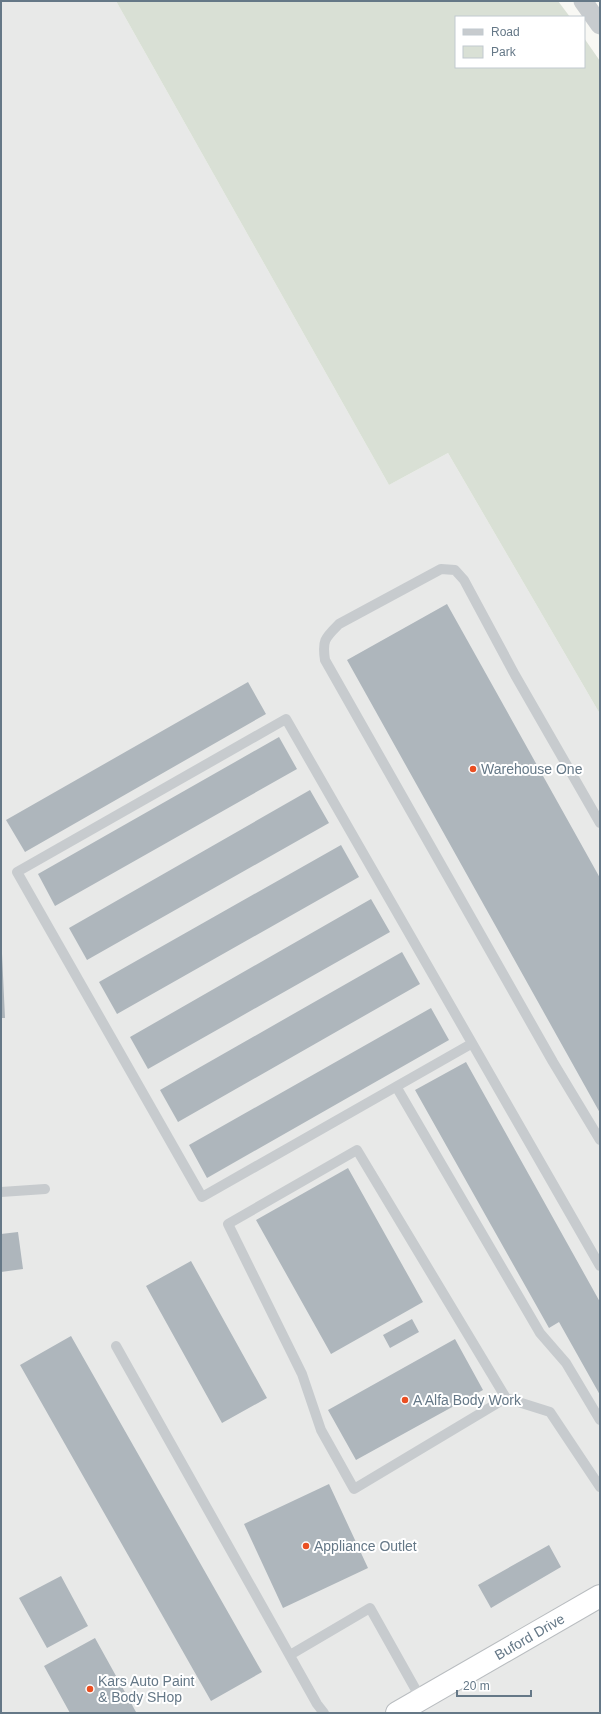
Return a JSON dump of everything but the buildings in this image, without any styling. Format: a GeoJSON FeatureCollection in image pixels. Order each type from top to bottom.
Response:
{"type":"FeatureCollection","features":[{"type":"Feature","properties":{"kind":"highway","name":"Buford Drive"},"geometry":{"type":"LineString","coordinates":[[397,1713],[600,1596]]}},
{"type":"Feature","properties":{"kind":"street"},"geometry":{"type":"LineString","coordinates":[[584,1],[600,25]]}},
{"type":"Feature","properties":{"kind":"lane"},"geometry":{"type":"LineString","coordinates":[[600,823],[515,675],[464,580],[455,570],[441,569],[339,624],[325,637],[323,645],[326,660],[553,1062],[600,1140]]}},
{"type":"Feature","properties":{"kind":"lane"},"geometry":{"type":"LineString","coordinates":[[471,1044],[397,1088],[202,1197],[17,872],[286,719],[471,1044],[600,1266]]}},
{"type":"Feature","properties":{"kind":"lane"},"geometry":{"type":"LineString","coordinates":[[397,1088],[540,1333],[566,1363],[600,1420]]}},
{"type":"Feature","properties":{"kind":"lane"},"geometry":{"type":"LineString","coordinates":[[506,1398],[354,1489],[321,1430],[302,1374],[228,1224],[357,1150],[506,1398],[550,1412],[600,1487]]}},
{"type":"Feature","properties":{"kind":"lane"},"geometry":{"type":"LineString","coordinates":[[1,1192],[45,1189]]}},
{"type":"Feature","properties":{"kind":"lane"},"geometry":{"type":"LineString","coordinates":[[116,1346],[317,1704],[324,1713]]}},
{"type":"Feature","properties":{"kind":"lane"},"geometry":{"type":"LineString","coordinates":[[290,1655],[370,1608],[421,1699]]}},
{"type":"Feature","properties":{"kind":"shaded area"},"geometry":{"type":"Polygon","coordinates":[[[1,1],[116,1],[389,485],[448,453],[600,714],[600,1713],[1,1713],[1,1]]]}},
{"type":"Feature","properties":{"kind":"green space"},"geometry":{"type":"Polygon","coordinates":[[[116,1],[558,1],[569,16],[455,16],[455,68],[585,68],[585,39],[600,61],[600,714],[448,453],[389,485],[116,1]]]}},
{"type":"Feature","properties":{"kind":"place","name":"Warehouse One"},"geometry":{"type":"Point","coordinates":[473,769]}},
{"type":"Feature","properties":{"kind":"place","name":"A Alfa Body Work"},"geometry":{"type":"Point","coordinates":[405,1400]}},
{"type":"Feature","properties":{"kind":"place","name":"Appliance Outlet"},"geometry":{"type":"Point","coordinates":[306,1546]}},
{"type":"Feature","properties":{"kind":"place","name":"Kars Auto Paint & Body SHop"},"geometry":{"type":"Point","coordinates":[90,1689]}}]}
